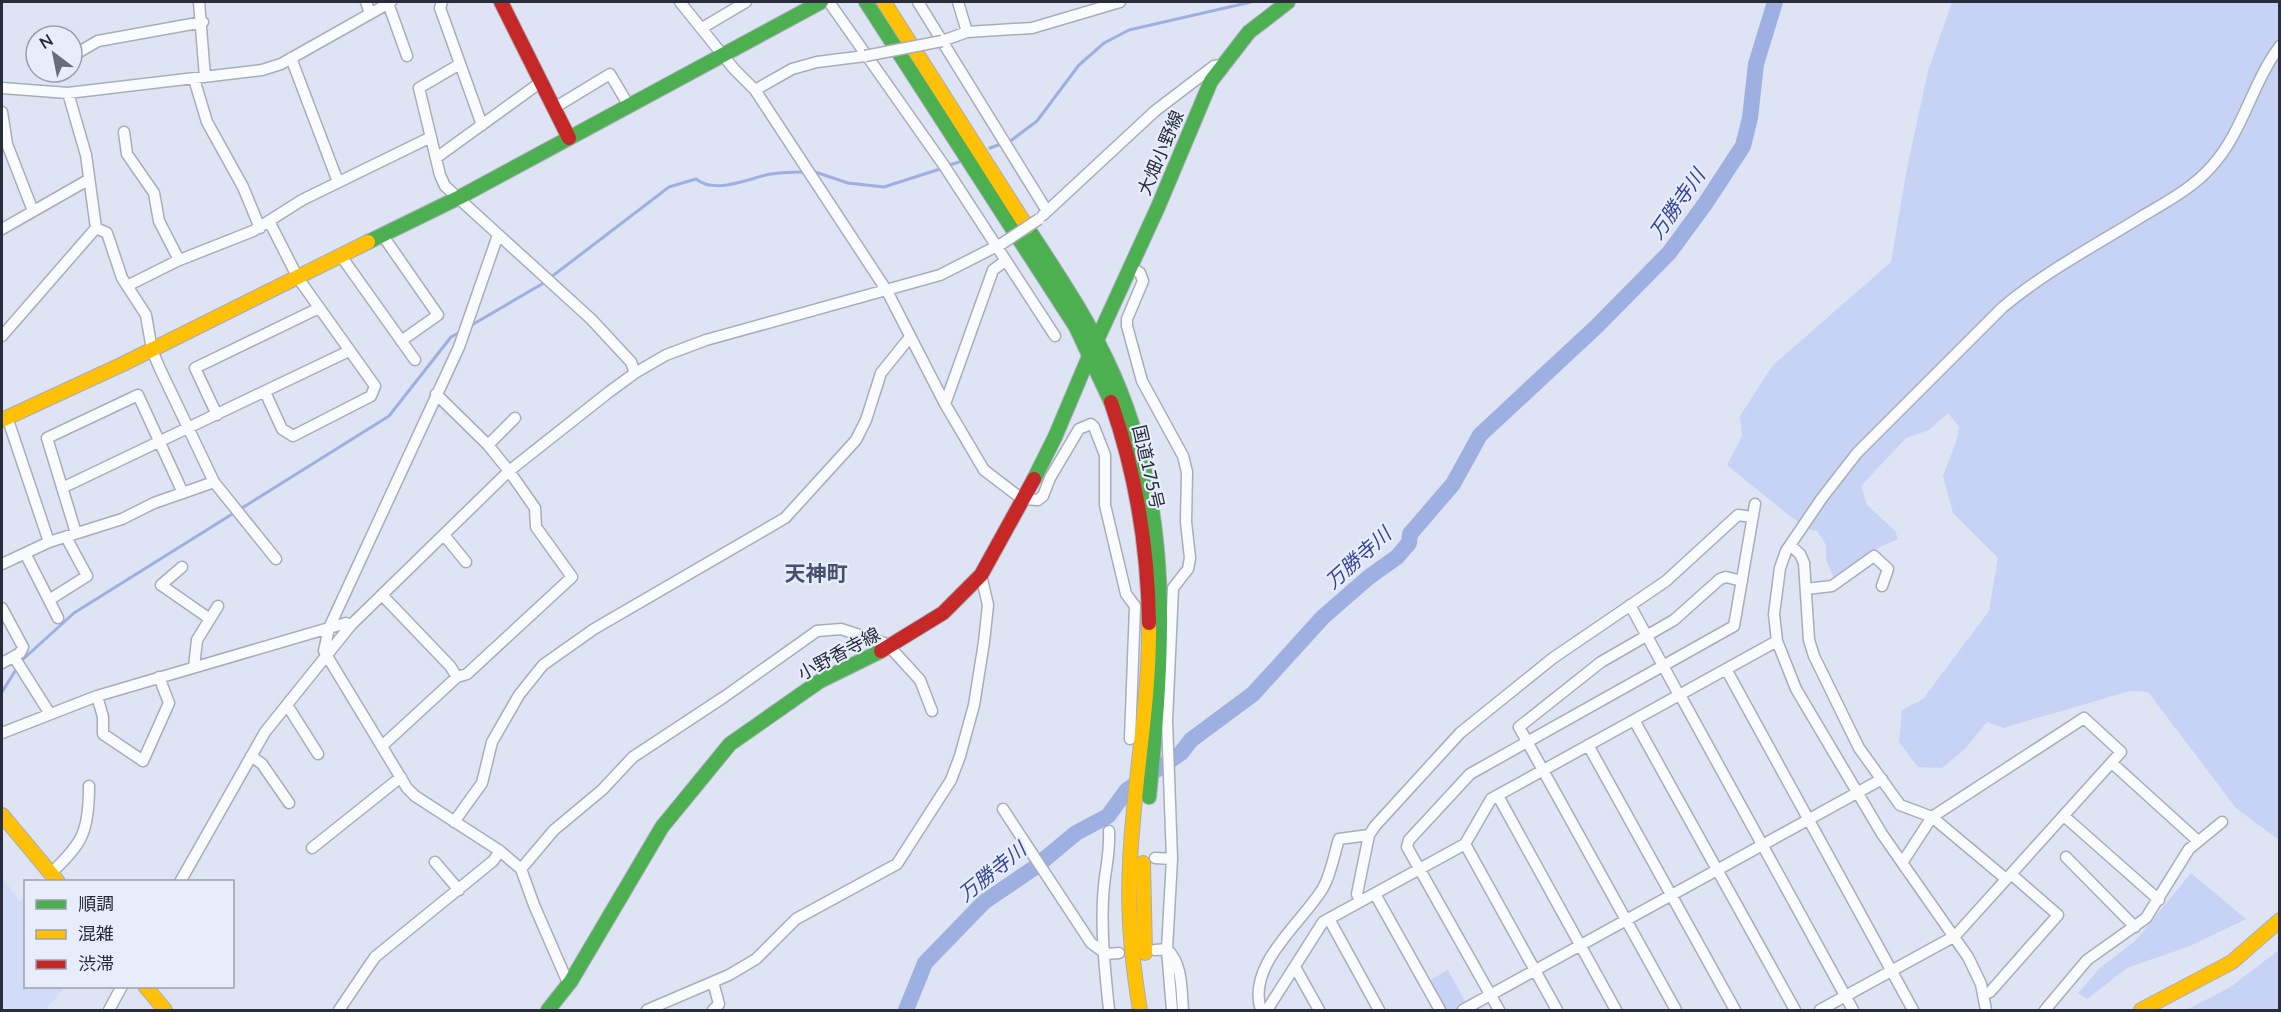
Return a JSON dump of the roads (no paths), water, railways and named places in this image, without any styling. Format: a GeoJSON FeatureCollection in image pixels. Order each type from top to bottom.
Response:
{"type":"FeatureCollection","features":[{"type":"Feature","properties":{"kind":"main road"},"geometry":{"type":"LineString","coordinates":[[501,2],[569,138]]}},
{"type":"Feature","properties":{"kind":"main road"},"geometry":{"type":"LineString","coordinates":[[3,417],[152,350],[460,197],[820,2]]}},
{"type":"Feature","properties":{"kind":"main road","name":"国道175号"},"geometry":{"type":"LineString","coordinates":[[866,2],[1090,353],[1119,420],[1131,460],[1156,582],[1129,897],[1140,1011]]}},
{"type":"Feature","properties":{"kind":"main road","name":"国道175号"},"geometry":{"type":"LineString","coordinates":[[884,2],[1097,340],[1131,416],[1144,458],[1155,502],[1159,689],[1142,891],[1147,987],[1152,1011]]}},
{"type":"Feature","properties":{"kind":"main road","name":"大畑小野線"},"geometry":{"type":"LineString","coordinates":[[1097,340],[1211,81],[1221,65],[1249,32],[1288,2]]}},
{"type":"Feature","properties":{"kind":"main road","name":"小野香寺線"},"geometry":{"type":"LineString","coordinates":[[548,1011],[568,983],[662,827],[730,744],[820,681],[888,648],[943,613],[981,575],[1055,437],[1097,340]]}},
{"type":"Feature","properties":{"kind":"main road"},"geometry":{"type":"LineString","coordinates":[[2,815],[54,877]]}},
{"type":"Feature","properties":{"kind":"main road"},"geometry":{"type":"LineString","coordinates":[[2141,1011],[2232,962],[2280,920]]}},
{"type":"Feature","properties":{"kind":"main road"},"geometry":{"type":"LineString","coordinates":[[146,988],[165,1011]]}},
{"type":"Feature","properties":{"kind":"street"},"geometry":{"type":"LineString","coordinates":[[199,2],[203,22],[200,78],[207,122],[243,187],[260,228]]}},
{"type":"Feature","properties":{"kind":"street"},"geometry":{"type":"LineString","coordinates":[[366,2],[370,13]]}},
{"type":"Feature","properties":{"kind":"street"},"geometry":{"type":"LineString","coordinates":[[2,88],[68,93],[262,70],[291,58],[390,2],[407,56]]}},
{"type":"Feature","properties":{"kind":"street"},"geometry":{"type":"LineString","coordinates":[[442,2],[440,8],[482,125]]}},
{"type":"Feature","properties":{"kind":"street"},"geometry":{"type":"LineString","coordinates":[[680,2],[755,90],[887,291],[945,404],[984,470],[1022,500],[1033,501],[1043,496],[1050,478],[1079,429],[1090,424],[1094,427],[1105,455],[1106,505],[1126,594],[1135,606],[1130,739]]}},
{"type":"Feature","properties":{"kind":"street"},"geometry":{"type":"LineString","coordinates":[[702,28],[746,2]]}},
{"type":"Feature","properties":{"kind":"street"},"geometry":{"type":"LineString","coordinates":[[918,2],[1047,211]]}},
{"type":"Feature","properties":{"kind":"street"},"geometry":{"type":"LineString","coordinates":[[958,2],[968,32]]}},
{"type":"Feature","properties":{"kind":"street"},"geometry":{"type":"LineString","coordinates":[[755,90],[792,69],[817,62],[865,56],[942,40],[968,32],[1032,28],[1120,2]]}},
{"type":"Feature","properties":{"kind":"street"},"geometry":{"type":"LineString","coordinates":[[832,6],[999,246],[1005,261],[1055,336]]}},
{"type":"Feature","properties":{"kind":"street"},"geometry":{"type":"LineString","coordinates":[[84,49],[98,41],[203,22]]}},
{"type":"Feature","properties":{"kind":"street"},"geometry":{"type":"LineString","coordinates":[[1986,1011],[1983,995],[1972,966],[1955,936],[1902,863],[1796,689],[1777,641],[1776,602],[1780,568],[1790,545],[1857,453],[2002,307],[2029,285],[2186,190],[2212,166],[2225,149],[2267,64],[2280,46]]}},
{"type":"Feature","properties":{"kind":"street"},"geometry":{"type":"LineString","coordinates":[[291,58],[338,182]]}},
{"type":"Feature","properties":{"kind":"street"},"geometry":{"type":"LineString","coordinates":[[460,64],[419,88],[445,186],[460,197],[498,235],[591,319],[631,362],[635,373]]}},
{"type":"Feature","properties":{"kind":"street"},"geometry":{"type":"LineString","coordinates":[[181,880],[251,756],[287,705],[351,625],[509,471],[635,373],[666,355],[706,340],[940,275],[999,246],[1039,219],[1155,111],[1214,66],[1221,65]]}},
{"type":"Feature","properties":{"kind":"street"},"geometry":{"type":"LineString","coordinates":[[554,108],[610,74],[629,106]]}},
{"type":"Feature","properties":{"kind":"street"},"geometry":{"type":"LineString","coordinates":[[436,158],[541,82]]}},
{"type":"Feature","properties":{"kind":"street"},"geometry":{"type":"LineString","coordinates":[[68,93],[86,154],[96,228]]}},
{"type":"Feature","properties":{"kind":"street"},"geometry":{"type":"LineString","coordinates":[[2,112],[7,144],[33,211]]}},
{"type":"Feature","properties":{"kind":"street"},"geometry":{"type":"LineString","coordinates":[[124,132],[127,154],[154,193],[159,221],[179,260]]}},
{"type":"Feature","properties":{"kind":"street"},"geometry":{"type":"LineString","coordinates":[[127,286],[179,260],[260,228],[302,200],[431,137]]}},
{"type":"Feature","properties":{"kind":"street"},"geometry":{"type":"LineString","coordinates":[[2,229],[88,180]]}},
{"type":"Feature","properties":{"kind":"street"},"geometry":{"type":"LineString","coordinates":[[265,392],[282,429],[293,436],[371,396],[375,386],[298,278],[270,223]]}},
{"type":"Feature","properties":{"kind":"street"},"geometry":{"type":"LineString","coordinates":[[96,228],[107,233],[127,286],[146,315],[152,350],[214,482],[276,559]]}},
{"type":"Feature","properties":{"kind":"street"},"geometry":{"type":"LineString","coordinates":[[2,336],[96,228]]}},
{"type":"Feature","properties":{"kind":"street"},"geometry":{"type":"LineString","coordinates":[[498,235],[459,347],[329,628],[324,651],[400,777],[415,796],[500,851],[521,869],[568,983]]}},
{"type":"Feature","properties":{"kind":"street"},"geometry":{"type":"LineString","coordinates":[[383,236],[438,315],[401,341]]}},
{"type":"Feature","properties":{"kind":"street"},"geometry":{"type":"LineString","coordinates":[[341,256],[415,360]]}},
{"type":"Feature","properties":{"kind":"street"},"geometry":{"type":"LineString","coordinates":[[945,404],[993,270],[1005,261]]}},
{"type":"Feature","properties":{"kind":"street"},"geometry":{"type":"LineString","coordinates":[[1131,267],[1140,273],[1143,281],[1127,319],[1134,358],[1148,396],[1183,456],[1187,472],[1186,522],[1190,558],[1188,569],[1173,588],[1167,720],[1172,859],[1167,949],[1172,1011]]}},
{"type":"Feature","properties":{"kind":"street"},"geometry":{"type":"LineString","coordinates":[[217,415],[195,368],[319,308]]}},
{"type":"Feature","properties":{"kind":"street"},"geometry":{"type":"LineString","coordinates":[[454,822],[482,783],[492,742],[519,695],[543,665],[594,629],[786,518],[856,440],[866,420],[881,373],[910,337]]}},
{"type":"Feature","properties":{"kind":"street"},"geometry":{"type":"LineString","coordinates":[[62,488],[350,351]]}},
{"type":"Feature","properties":{"kind":"street"},"geometry":{"type":"LineString","coordinates":[[382,746],[457,677],[467,674],[572,577],[536,527],[535,508],[509,471],[488,445],[436,394]]}},
{"type":"Feature","properties":{"kind":"street"},"geometry":{"type":"LineString","coordinates":[[49,600],[87,576],[71,535],[62,488],[47,438],[138,395],[183,493]]}},
{"type":"Feature","properties":{"kind":"street"},"geometry":{"type":"LineString","coordinates":[[3,417],[49,542]]}},
{"type":"Feature","properties":{"kind":"street"},"geometry":{"type":"LineString","coordinates":[[488,445],[515,418]]}},
{"type":"Feature","properties":{"kind":"street"},"geometry":{"type":"LineString","coordinates":[[2,564],[26,555],[49,542],[122,519],[214,482]]}},
{"type":"Feature","properties":{"kind":"street"},"geometry":{"type":"LineString","coordinates":[[1498,1011],[1407,847],[1409,840],[1470,774],[1734,626],[1755,504]]}},
{"type":"Feature","properties":{"kind":"street"},"geometry":{"type":"LineString","coordinates":[[1360,902],[1357,894],[1369,835],[1460,733],[1553,658],[1666,581],[1738,515],[1752,518]]}},
{"type":"Feature","properties":{"kind":"street"},"geometry":{"type":"LineString","coordinates":[[444,535],[466,562]]}},
{"type":"Feature","properties":{"kind":"street"},"geometry":{"type":"LineString","coordinates":[[1790,545],[1800,554],[1804,563],[1809,640],[1814,656],[1859,748],[1900,805],[1932,817],[2058,915],[1990,992],[1983,995]]}},
{"type":"Feature","properties":{"kind":"street"},"geometry":{"type":"LineString","coordinates":[[26,555],[58,618]]}},
{"type":"Feature","properties":{"kind":"street"},"geometry":{"type":"LineString","coordinates":[[1806,589],[1832,586],[1874,556],[1888,569],[1882,586]]}},
{"type":"Feature","properties":{"kind":"street"},"geometry":{"type":"LineString","coordinates":[[182,567],[161,585],[210,619]]}},
{"type":"Feature","properties":{"kind":"street"},"geometry":{"type":"LineString","coordinates":[[647,1011],[713,982],[756,959],[796,919],[897,864],[951,780],[975,705],[988,605],[981,575]]}},
{"type":"Feature","properties":{"kind":"street"},"geometry":{"type":"LineString","coordinates":[[1676,1011],[1519,727],[1600,662],[1674,620],[1720,579],[1726,577],[1742,581]]}},
{"type":"Feature","properties":{"kind":"street"},"geometry":{"type":"LineString","coordinates":[[382,595],[450,666],[457,677]]}},
{"type":"Feature","properties":{"kind":"street"},"geometry":{"type":"LineString","coordinates":[[1630,605],[1853,1011]]}},
{"type":"Feature","properties":{"kind":"street"},"geometry":{"type":"LineString","coordinates":[[194,667],[197,640],[218,606]]}},
{"type":"Feature","properties":{"kind":"street"},"geometry":{"type":"LineString","coordinates":[[2,612],[23,647],[20,653],[2,663]]}},
{"type":"Feature","properties":{"kind":"street"},"geometry":{"type":"LineString","coordinates":[[2,733],[97,696],[346,623],[351,625]]}},
{"type":"Feature","properties":{"kind":"street"},"geometry":{"type":"LineString","coordinates":[[521,869],[554,830],[602,790],[633,757],[724,698],[817,631],[841,629],[887,644],[888,648],[920,680],[932,711]]}},
{"type":"Feature","properties":{"kind":"street"},"geometry":{"type":"LineString","coordinates":[[1267,1011],[1323,922],[1465,844],[1491,799],[1777,641]]}},
{"type":"Feature","properties":{"kind":"street"},"geometry":{"type":"LineString","coordinates":[[14,657],[51,714]]}},
{"type":"Feature","properties":{"kind":"street"},"geometry":{"type":"LineString","coordinates":[[1726,669],[1913,1011]]}},
{"type":"Feature","properties":{"kind":"street"},"geometry":{"type":"LineString","coordinates":[[97,696],[104,717],[103,734],[143,761],[169,703],[159,677]]}},
{"type":"Feature","properties":{"kind":"street"},"geometry":{"type":"LineString","coordinates":[[287,705],[318,754]]}},
{"type":"Feature","properties":{"kind":"street"},"geometry":{"type":"LineString","coordinates":[[1820,1011],[1955,936],[2121,752],[2084,718],[1932,817],[1902,863]]}},
{"type":"Feature","properties":{"kind":"street"},"geometry":{"type":"LineString","coordinates":[[1634,720],[1795,1011]]}},
{"type":"Feature","properties":{"kind":"street"},"geometry":{"type":"LineString","coordinates":[[1588,746],[1735,1011]]}},
{"type":"Feature","properties":{"kind":"street"},"geometry":{"type":"LineString","coordinates":[[251,756],[262,764],[289,803]]}},
{"type":"Feature","properties":{"kind":"street"},"geometry":{"type":"LineString","coordinates":[[2112,763],[2198,841]]}},
{"type":"Feature","properties":{"kind":"street"},"geometry":{"type":"LineString","coordinates":[[312,848],[400,777]]}},
{"type":"Feature","properties":{"kind":"street"},"geometry":{"type":"LineString","coordinates":[[1463,1011],[1882,779]]}},
{"type":"Feature","properties":{"kind":"street"},"geometry":{"type":"LineString","coordinates":[[54,877],[75,850],[89,816],[89,786]]}},
{"type":"Feature","properties":{"kind":"street"},"geometry":{"type":"LineString","coordinates":[[1498,795],[1616,1011]]}},
{"type":"Feature","properties":{"kind":"street"},"geometry":{"type":"LineString","coordinates":[[1003,809],[1091,943],[1106,954],[1119,953]]}},
{"type":"Feature","properties":{"kind":"street"},"geometry":{"type":"LineString","coordinates":[[2064,816],[2159,900]]}},
{"type":"Feature","properties":{"kind":"street"},"geometry":{"type":"LineString","coordinates":[[2045,1011],[2087,960],[2146,918],[2189,849],[2222,822]]}},
{"type":"Feature","properties":{"kind":"street"},"geometry":{"type":"LineString","coordinates":[[1109,831],[1115,857],[1104,886],[1109,1011]]}},
{"type":"Feature","properties":{"kind":"street"},"geometry":{"type":"LineString","coordinates":[[1261,1011],[1256,997],[1267,963],[1324,886],[1339,839],[1369,835]]}},
{"type":"Feature","properties":{"kind":"street"},"geometry":{"type":"LineString","coordinates":[[1465,844],[1557,1011]]}},
{"type":"Feature","properties":{"kind":"street"},"geometry":{"type":"LineString","coordinates":[[339,1011],[375,957],[459,890],[493,861],[500,851]]}},
{"type":"Feature","properties":{"kind":"street"},"geometry":{"type":"LineString","coordinates":[[2066,857],[2135,927]]}},
{"type":"Feature","properties":{"kind":"street"},"geometry":{"type":"LineString","coordinates":[[1155,858],[1172,859]]}},
{"type":"Feature","properties":{"kind":"street"},"geometry":{"type":"LineString","coordinates":[[435,862],[459,890]]}},
{"type":"Feature","properties":{"kind":"street"},"geometry":{"type":"LineString","coordinates":[[1375,894],[1440,1011]]}},
{"type":"Feature","properties":{"kind":"street"},"geometry":{"type":"LineString","coordinates":[[1329,919],[1379,1011]]}},
{"type":"Feature","properties":{"kind":"street"},"geometry":{"type":"LineString","coordinates":[[1155,950],[1167,949],[1176,958],[1180,972],[1183,1011]]}},
{"type":"Feature","properties":{"kind":"street"},"geometry":{"type":"LineString","coordinates":[[1295,967],[1319,1011]]}},
{"type":"Feature","properties":{"kind":"street"},"geometry":{"type":"LineString","coordinates":[[713,982],[719,1004],[713,1011]]}},
{"type":"Feature","properties":{"kind":"street"},"geometry":{"type":"LineString","coordinates":[[109,1011],[121,988]]}},
{"type":"Feature","properties":{"kind":"waterway"},"geometry":{"type":"LineString","coordinates":[[1009,142],[1037,121],[1079,65],[1104,43],[1129,30],[1251,2]]}},
{"type":"Feature","properties":{"kind":"waterway","name":"万勝寺川"},"geometry":{"type":"LineString","coordinates":[[906,1010],[925,963],[984,902],[1034,868],[1076,833],[1108,816],[1127,790],[1181,753],[1191,740],[1253,694],[1323,617],[1369,577],[1397,557],[1409,543],[1410,534],[1453,484],[1480,435],[1597,326],[1669,253],[1743,146],[1750,118],[1756,64],[1775,2]]}},
{"type":"Feature","properties":{"kind":"waterway"},"geometry":{"type":"LineString","coordinates":[[990,148],[998,145]]}},
{"type":"Feature","properties":{"kind":"waterway"},"geometry":{"type":"LineString","coordinates":[[950,165],[959,162]]}},
{"type":"Feature","properties":{"kind":"waterway"},"geometry":{"type":"LineString","coordinates":[[812,171],[848,183],[884,187],[940,169]]}},
{"type":"Feature","properties":{"kind":"waterway"},"geometry":{"type":"LineString","coordinates":[[470,326],[542,284],[669,187],[696,179],[721,186],[771,174],[805,172]]}},
{"type":"Feature","properties":{"kind":"waterway"},"geometry":{"type":"LineString","coordinates":[[20,662],[74,613],[389,416],[451,337],[462,331]]}},
{"type":"Feature","properties":{"kind":"waterway"},"geometry":{"type":"LineString","coordinates":[[2,692],[17,668]]}},
{"type":"Feature","properties":{"kind":"district","name":"天神町"},"geometry":{"type":"Point","coordinates":[816,574]}}]}
